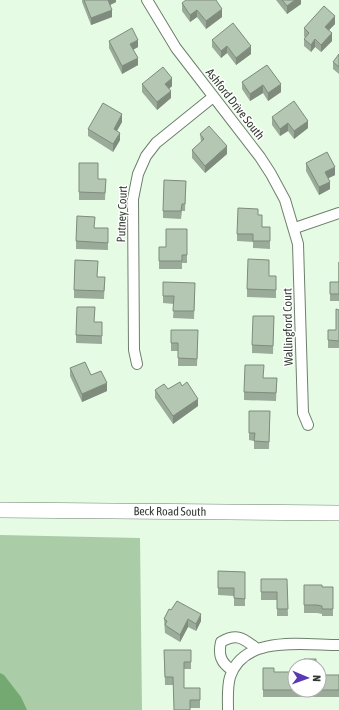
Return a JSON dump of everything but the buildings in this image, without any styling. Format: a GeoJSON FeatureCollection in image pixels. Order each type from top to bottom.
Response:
{"type":"FeatureCollection","features":[{"type":"Feature","properties":{"kind":"main road","name":"Beck Road South"},"geometry":{"type":"LineString","coordinates":[[0,510],[339,513]]}},
{"type":"Feature","properties":{"kind":"street","name":"Ashford Drive South"},"geometry":{"type":"LineString","coordinates":[[147,0],[164,31],[272,174],[286,200],[295,228]]}},
{"type":"Feature","properties":{"kind":"street","name":"Putney Court"},"geometry":{"type":"LineString","coordinates":[[137,364],[134,350],[133,199],[138,174],[146,156],[156,143],[213,97]]}},
{"type":"Feature","properties":{"kind":"street"},"geometry":{"type":"LineString","coordinates":[[295,228],[339,213]]}},
{"type":"Feature","properties":{"kind":"street","name":"Wallingford Court"},"geometry":{"type":"LineString","coordinates":[[295,228],[300,263],[303,413],[308,425]]}},
{"type":"Feature","properties":{"kind":"street"},"geometry":{"type":"LineString","coordinates":[[232,670],[221,661],[219,651],[221,642],[230,637],[237,637],[245,640],[256,648]]}},
{"type":"Feature","properties":{"kind":"street"},"geometry":{"type":"LineString","coordinates":[[228,710],[228,684],[232,670],[243,657],[256,648],[272,645],[339,645]]}},
{"type":"Feature","properties":{"kind":"shaded area"},"geometry":{"type":"Polygon","coordinates":[[[0,535],[140,538],[142,710],[0,710],[0,535]]]}},
{"type":"Feature","properties":{"kind":"shaded area"},"geometry":{"type":"Polygon","coordinates":[[[0,673],[4,675],[21,697],[27,710],[0,710],[0,673]]]}}]}
